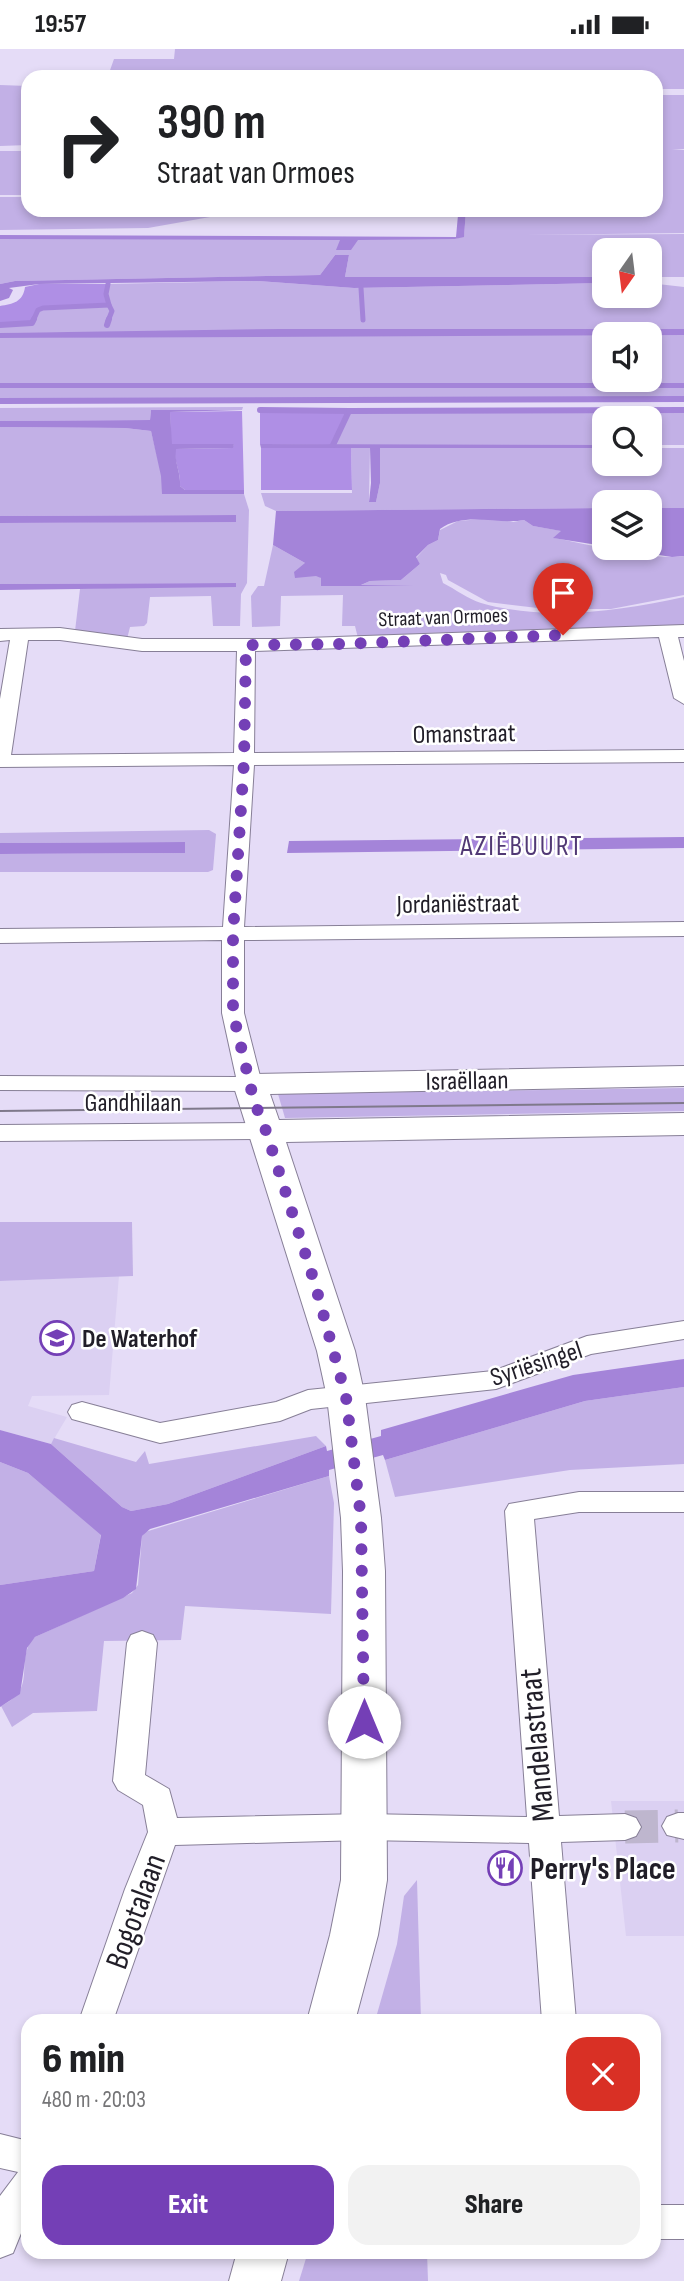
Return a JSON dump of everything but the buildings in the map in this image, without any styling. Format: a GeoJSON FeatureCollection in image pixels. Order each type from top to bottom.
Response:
{"type":"FeatureCollection","features":[{"type":"Feature","properties":{"kind":"street","name":"Straat van Ormoes"},"geometry":{"type":"LineString","coordinates":[[10,634],[60,634],[142,645],[246,645],[676,631]]}},
{"type":"Feature","properties":{"kind":"street"},"geometry":{"type":"LineString","coordinates":[[676,631],[684,698]]}},
{"type":"Feature","properties":{"kind":"street"},"geometry":{"type":"LineString","coordinates":[[0,761],[10,634]]}},
{"type":"Feature","properties":{"kind":"street"},"geometry":{"type":"LineString","coordinates":[[246,645],[244,761],[233,934],[233,1013],[257,1110],[336,1351],[354,1453],[364,1571],[364,1880],[354,1935],[333,2014]]}},
{"type":"Feature","properties":{"kind":"street","name":"Omanstraat"},"geometry":{"type":"LineString","coordinates":[[0,761],[684,756]]}},
{"type":"Feature","properties":{"kind":"street","name":"Jordaniëstraat"},"geometry":{"type":"LineString","coordinates":[[0,936],[684,929]]}},
{"type":"Feature","properties":{"kind":"street","name":"Israëllaan"},"geometry":{"type":"LineString","coordinates":[[250,1084],[684,1076]]}},
{"type":"Feature","properties":{"kind":"street","name":"Gandhilaan"},"geometry":{"type":"LineString","coordinates":[[0,1083],[250,1084]]}},
{"type":"Feature","properties":{"kind":"street","name":"Israëllaan"},"geometry":{"type":"LineString","coordinates":[[266,1131],[684,1124]]}},
{"type":"Feature","properties":{"kind":"street","name":"Gandhilaan"},"geometry":{"type":"LineString","coordinates":[[0,1133],[266,1131]]}},
{"type":"Feature","properties":{"kind":"street","name":"Syriësingel"},"geometry":{"type":"LineString","coordinates":[[82,1412],[160,1433],[280,1411],[308,1400],[496,1380],[587,1345],[684,1330]]}},
{"type":"Feature","properties":{"kind":"street","name":"Mandelastraat"},"geometry":{"type":"LineString","coordinates":[[559,2014],[519,1511],[579,1502],[684,1502]]}},
{"type":"Feature","properties":{"kind":"street"},"geometry":{"type":"LineString","coordinates":[[142,1643],[130,1781],[158,1798],[164,1832]]}},
{"type":"Feature","properties":{"kind":"street","name":"Bogotalaan"},"geometry":{"type":"LineString","coordinates":[[98,2014],[141,1888],[164,1832],[364,1827],[625,1827]]}},
{"type":"Feature","properties":{"kind":"street"},"geometry":{"type":"LineString","coordinates":[[0,2151],[21,2156]]}},
{"type":"Feature","properties":{"kind":"street"},"geometry":{"type":"LineString","coordinates":[[0,2241],[21,2195]]}},
{"type":"Feature","properties":{"kind":"street"},"geometry":{"type":"LineString","coordinates":[[661,2223],[684,2222]]}},
{"type":"Feature","properties":{"kind":"street"},"geometry":{"type":"LineString","coordinates":[[255,2281],[261,2259]]}},
{"type":"Feature","properties":{"kind":"shaded area"},"geometry":{"type":"Polygon","coordinates":[[[175,49],[684,49],[684,89],[663,89],[663,70],[110,70],[114,59],[174,59],[175,49]]]}},
{"type":"Feature","properties":{"kind":"shaded area"},"geometry":{"type":"Polygon","coordinates":[[[0,85],[21,86],[21,145],[0,146],[0,85]]]}},
{"type":"Feature","properties":{"kind":"shaded area"},"geometry":{"type":"Polygon","coordinates":[[[663,95],[684,95],[684,149],[672,150],[684,150],[684,233],[524,235],[684,234],[684,277],[662,277],[662,238],[592,238],[592,277],[345,277],[349,255],[335,255],[320,275],[15,281],[0,284],[0,239],[455,239],[464,236],[465,217],[663,217],[663,95]]]}},
{"type":"Feature","properties":{"kind":"shaded area"},"geometry":{"type":"Polygon","coordinates":[[[0,151],[21,151],[21,195],[0,195],[0,151]]]}},
{"type":"Feature","properties":{"kind":"shaded area"},"geometry":{"type":"Polygon","coordinates":[[[0,197],[21,197],[21,217],[210,217],[148,228],[0,230],[0,197]]]}},
{"type":"Feature","properties":{"kind":"shaded area"},"geometry":{"type":"Polygon","coordinates":[[[458,217],[465,217],[464,237],[358,240],[351,250],[336,250],[340,240],[0,239],[0,235],[456,237],[458,217]]]}},
{"type":"Feature","properties":{"kind":"shaded area"},"geometry":{"type":"Polygon","coordinates":[[[335,255],[349,255],[345,277],[592,277],[592,283],[354,288],[258,281],[39,284],[9,288],[13,290],[9,298],[0,301],[0,284],[15,281],[320,275],[335,255]]]}},
{"type":"Feature","properties":{"kind":"shaded area"},"geometry":{"type":"Polygon","coordinates":[[[258,281],[354,288],[592,283],[592,308],[662,308],[662,284],[684,287],[684,329],[662,329],[662,322],[592,322],[592,330],[0,333],[0,325],[32,323],[38,310],[43,308],[109,305],[106,294],[108,284],[258,281]]]}},
{"type":"Feature","properties":{"kind":"shaded area"},"geometry":{"type":"Polygon","coordinates":[[[39,284],[108,284],[106,294],[109,305],[43,308],[38,310],[32,323],[0,325],[0,306],[17,301],[25,287],[39,284]]]}},
{"type":"Feature","properties":{"kind":"shaded area"},"geometry":{"type":"Polygon","coordinates":[[[280,329],[592,329],[592,335],[0,338],[0,333],[280,329]]]}},
{"type":"Feature","properties":{"kind":"shaded area"},"geometry":{"type":"Polygon","coordinates":[[[662,329],[684,329],[684,335],[662,335],[662,329]]]}},
{"type":"Feature","properties":{"kind":"shaded area"},"geometry":{"type":"Polygon","coordinates":[[[592,335],[592,383],[0,383],[0,338],[592,335]]]}},
{"type":"Feature","properties":{"kind":"shaded area"},"geometry":{"type":"Polygon","coordinates":[[[662,335],[684,335],[684,383],[662,383],[662,335]]]}},
{"type":"Feature","properties":{"kind":"shaded area"},"geometry":{"type":"Polygon","coordinates":[[[0,383],[592,383],[592,388],[0,388],[0,383]]]}},
{"type":"Feature","properties":{"kind":"shaded area"},"geometry":{"type":"Polygon","coordinates":[[[662,383],[684,383],[684,388],[662,388],[662,383]]]}},
{"type":"Feature","properties":{"kind":"shaded area"},"geometry":{"type":"Polygon","coordinates":[[[0,388],[592,388],[592,392],[662,392],[662,388],[684,388],[684,399],[0,401],[0,388]]]}},
{"type":"Feature","properties":{"kind":"shaded area"},"geometry":{"type":"Polygon","coordinates":[[[243,407],[242,410],[151,410],[150,420],[0,421],[0,408],[243,407]]]}},
{"type":"Feature","properties":{"kind":"shaded area"},"geometry":{"type":"Polygon","coordinates":[[[151,410],[242,410],[170,412],[172,444],[234,444],[233,448],[176,449],[180,486],[185,490],[244,490],[244,494],[162,494],[161,476],[151,431],[125,428],[0,427],[0,421],[150,420],[151,410]]]}},
{"type":"Feature","properties":{"kind":"shaded area"},"geometry":{"type":"Polygon","coordinates":[[[260,410],[349,411],[333,445],[260,444],[260,410]]]}},
{"type":"Feature","properties":{"kind":"shaded area"},"geometry":{"type":"Polygon","coordinates":[[[592,410],[592,445],[333,445],[349,411],[592,410]]]}},
{"type":"Feature","properties":{"kind":"shaded area"},"geometry":{"type":"Polygon","coordinates":[[[662,410],[684,410],[684,445],[662,445],[662,410]]]}},
{"type":"Feature","properties":{"kind":"shaded area"},"geometry":{"type":"Polygon","coordinates":[[[242,411],[244,490],[185,490],[180,486],[175,449],[232,448],[234,444],[171,444],[170,412],[242,411]]]}},
{"type":"Feature","properties":{"kind":"shaded area"},"geometry":{"type":"Polygon","coordinates":[[[0,427],[125,428],[151,431],[162,476],[173,494],[244,494],[249,510],[247,583],[241,594],[240,626],[213,626],[211,596],[150,597],[147,623],[144,626],[130,627],[127,639],[75,631],[80,589],[236,583],[0,584],[0,523],[236,521],[236,515],[0,516],[0,427]]]}},
{"type":"Feature","properties":{"kind":"shaded area"},"geometry":{"type":"Polygon","coordinates":[[[260,444],[592,445],[592,448],[380,448],[380,483],[376,502],[369,502],[370,448],[261,448],[260,444]]]}},
{"type":"Feature","properties":{"kind":"shaded area"},"geometry":{"type":"Polygon","coordinates":[[[261,448],[351,448],[352,490],[261,490],[261,448]]]}},
{"type":"Feature","properties":{"kind":"shaded area"},"geometry":{"type":"Polygon","coordinates":[[[351,448],[370,448],[369,501],[376,502],[380,483],[380,448],[592,448],[592,476],[662,476],[662,448],[684,448],[684,508],[662,508],[662,490],[592,490],[592,508],[276,511],[265,506],[261,493],[352,493],[351,448]]]}},
{"type":"Feature","properties":{"kind":"shaded area"},"geometry":{"type":"Polygon","coordinates":[[[592,508],[592,544],[553,538],[561,531],[533,526],[524,520],[460,521],[440,529],[438,540],[428,545],[416,557],[420,564],[401,580],[370,581],[361,585],[414,586],[321,586],[321,578],[316,576],[295,578],[294,572],[305,563],[273,545],[276,511],[592,508]]]}},
{"type":"Feature","properties":{"kind":"shaded area"},"geometry":{"type":"Polygon","coordinates":[[[662,508],[684,508],[684,556],[662,556],[662,508]]]}},
{"type":"Feature","properties":{"kind":"shaded area"},"geometry":{"type":"Polygon","coordinates":[[[236,515],[236,522],[0,523],[0,516],[236,515]]]}},
{"type":"Feature","properties":{"kind":"shaded area"},"geometry":{"type":"Polygon","coordinates":[[[493,518],[513,522],[524,520],[533,526],[562,531],[554,538],[592,546],[592,560],[662,560],[662,556],[684,556],[684,595],[611,609],[546,609],[488,602],[440,573],[443,583],[466,596],[506,609],[557,613],[583,612],[634,607],[684,597],[684,627],[423,633],[358,638],[355,626],[342,626],[343,595],[281,596],[280,626],[252,627],[251,596],[258,586],[264,586],[273,545],[305,563],[321,578],[321,586],[359,586],[370,581],[401,580],[420,564],[416,558],[428,545],[438,540],[440,530],[458,521],[493,518]]]}},
{"type":"Feature","properties":{"kind":"shaded area"},"geometry":{"type":"Polygon","coordinates":[[[236,583],[236,587],[0,590],[0,584],[236,583]]]}},
{"type":"Feature","properties":{"kind":"shaded area"},"geometry":{"type":"Polygon","coordinates":[[[209,830],[216,834],[213,870],[208,872],[0,872],[0,854],[184,853],[184,842],[0,843],[0,833],[209,830]]]}},
{"type":"Feature","properties":{"kind":"shaded area"},"geometry":{"type":"Polygon","coordinates":[[[684,837],[684,848],[287,853],[289,841],[684,837]]]}},
{"type":"Feature","properties":{"kind":"shaded area"},"geometry":{"type":"Polygon","coordinates":[[[185,842],[185,853],[0,854],[0,843],[185,842]]]}},
{"type":"Feature","properties":{"kind":"shaded area"},"geometry":{"type":"Polygon","coordinates":[[[684,1088],[684,1111],[285,1118],[278,1094],[684,1088]]]}},
{"type":"Feature","properties":{"kind":"shaded area"},"geometry":{"type":"Polygon","coordinates":[[[0,1222],[132,1222],[133,1276],[0,1281],[0,1222]]]}},
{"type":"Feature","properties":{"kind":"shaded area","name":"De Waterhof"},"geometry":{"type":"Polygon","coordinates":[[[119,1276],[109,1395],[32,1396],[28,1406],[67,1417],[51,1444],[0,1430],[0,1281],[119,1276]]]}},
{"type":"Feature","properties":{"kind":"shaded area"},"geometry":{"type":"Polygon","coordinates":[[[684,1359],[684,1387],[585,1401],[385,1460],[383,1455],[329,1470],[329,1476],[150,1529],[142,1536],[136,1589],[123,1598],[35,1637],[27,1648],[20,1694],[0,1707],[0,1585],[94,1571],[101,1535],[28,1473],[0,1462],[0,1430],[51,1444],[122,1507],[131,1511],[168,1504],[326,1446],[327,1451],[381,1436],[381,1430],[573,1375],[684,1359]]]}},
{"type":"Feature","properties":{"kind":"shaded area"},"geometry":{"type":"Polygon","coordinates":[[[684,1387],[684,1464],[570,1470],[395,1497],[385,1460],[585,1401],[684,1387]]]}},
{"type":"Feature","properties":{"kind":"shaded area"},"geometry":{"type":"Polygon","coordinates":[[[316,1436],[326,1446],[168,1504],[131,1511],[122,1507],[51,1444],[54,1438],[136,1462],[145,1451],[149,1464],[316,1436]]]}},
{"type":"Feature","properties":{"kind":"shaded area"},"geometry":{"type":"Polygon","coordinates":[[[0,1462],[28,1473],[101,1534],[94,1571],[0,1585],[0,1462]]]}},
{"type":"Feature","properties":{"kind":"shaded area"},"geometry":{"type":"Polygon","coordinates":[[[329,1476],[334,1503],[331,1614],[185,1606],[181,1640],[104,1641],[97,1711],[33,1713],[12,1727],[1,1706],[18,1693],[22,1685],[26,1652],[30,1642],[35,1637],[132,1593],[138,1585],[142,1536],[145,1532],[329,1476]]]}},
{"type":"Feature","properties":{"kind":"shaded area"},"geometry":{"type":"Polygon","coordinates":[[[611,1801],[684,1801],[684,1936],[626,1936],[611,1801]]]}},
{"type":"Feature","properties":{"kind":"shaded area"},"geometry":{"type":"Polygon","coordinates":[[[417,1880],[421,2014],[377,2014],[397,1944],[404,1896],[417,1880]]]}},
{"type":"Feature","properties":{"kind":"shaded area"},"geometry":{"type":"Polygon","coordinates":[[[306,2259],[427,2259],[428,2281],[299,2281],[306,2259]]]}},
{"type":"Feature","properties":{"kind":"waterway"},"geometry":{"type":"LineString","coordinates":[[108,284],[106,294],[109,305]]}},
{"type":"Feature","properties":{"kind":"waterway"},"geometry":{"type":"LineString","coordinates":[[361,288],[363,320]]}},
{"type":"Feature","properties":{"kind":"waterway"},"geometry":{"type":"LineString","coordinates":[[33,321],[38,310],[43,308],[109,305]]}},
{"type":"Feature","properties":{"kind":"waterway"},"geometry":{"type":"LineString","coordinates":[[108,321],[112,311],[109,305]]}},
{"type":"Feature","properties":{"kind":"waterway"},"geometry":{"type":"LineString","coordinates":[[107,325],[109,319]]}},
{"type":"Feature","properties":{"kind":"waterway"},"geometry":{"type":"LineString","coordinates":[[0,325],[33,321]]}},
{"type":"Feature","properties":{"kind":"waterway"},"geometry":{"type":"LineString","coordinates":[[0,401],[684,399]]}},
{"type":"Feature","properties":{"kind":"waterway"},"geometry":{"type":"LineString","coordinates":[[260,410],[349,411]]}},
{"type":"Feature","properties":{"kind":"waterway"},"geometry":{"type":"LineString","coordinates":[[349,411],[684,410]]}},
{"type":"Feature","properties":{"kind":"waterway"},"geometry":{"type":"LineString","coordinates":[[333,445],[349,411]]}},
{"type":"Feature","properties":{"kind":"tunnel"},"geometry":{"type":"LineString","coordinates":[[625,1827],[678,1826]]}},
{"type":"Feature","properties":{"kind":"tram line"},"geometry":{"type":"LineString","coordinates":[[0,1111],[684,1103]]}},
{"type":"Feature","properties":{"kind":"place","name":"De Waterhof"},"geometry":{"type":"Point","coordinates":[57,1338]}},
{"type":"Feature","properties":{"kind":"place","name":"Perry's Place"},"geometry":{"type":"Point","coordinates":[505,1868]}},
{"type":"Feature","properties":{"kind":"district","name":"AZIËBUURT"},"geometry":{"type":"Point","coordinates":[522,845]}},
{"type":"Feature","properties":{"kind":"route"},"geometry":{"type":"LineString","coordinates":[[364,1722],[364,1571],[359,1492],[346,1397],[336,1351],[254,1101],[233,1013],[235,874],[244,761],[246,645],[563,635]]}}]}
